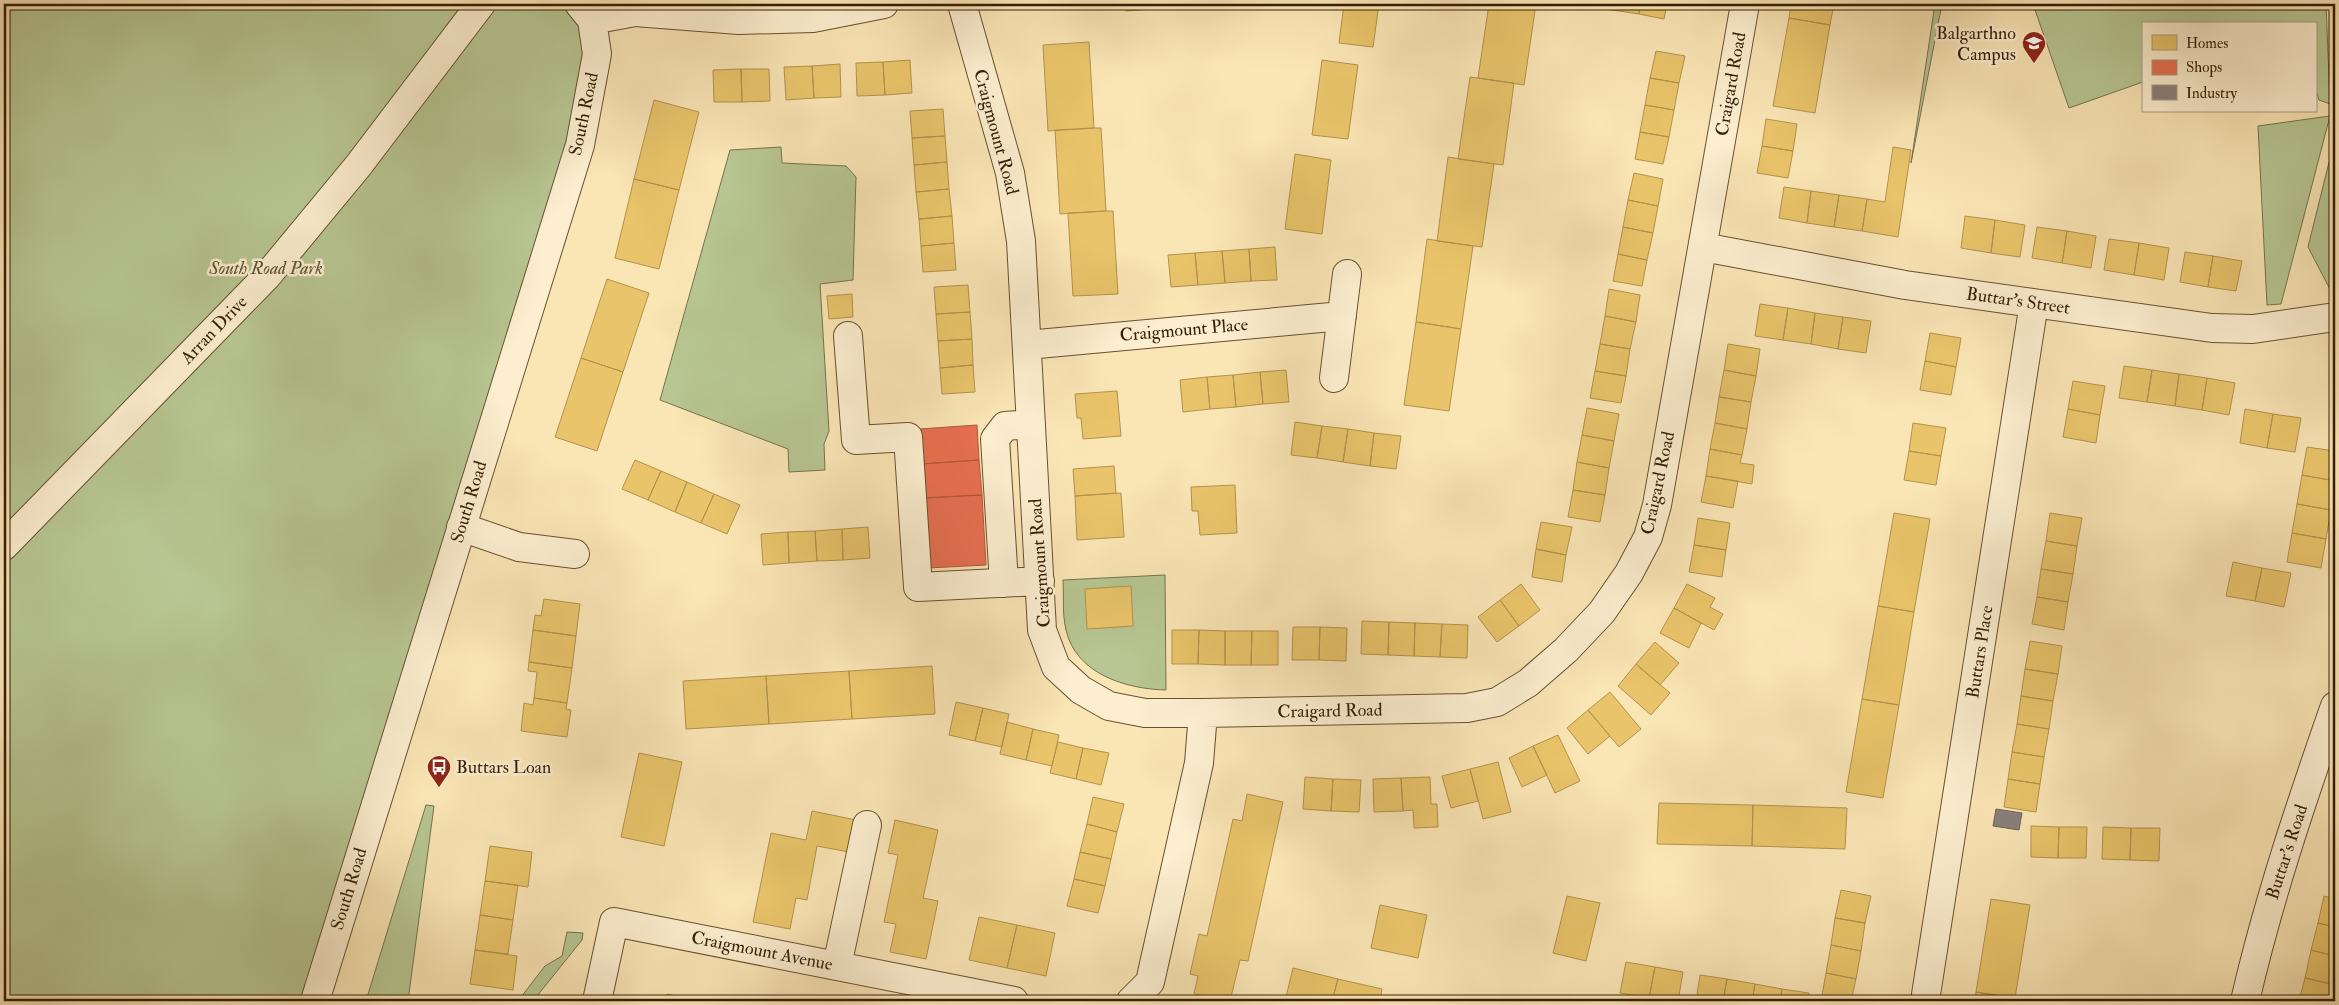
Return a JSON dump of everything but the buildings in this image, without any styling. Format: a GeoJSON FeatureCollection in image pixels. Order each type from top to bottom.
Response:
{"type":"FeatureCollection","features":[{"type":"Feature","properties":{"kind":"street","name":"Arran Drive"},"geometry":{"type":"LineString","coordinates":[[4,546],[267,276],[358,166],[482,4]]}},
{"type":"Feature","properties":{"kind":"street"},"geometry":{"type":"LineString","coordinates":[[585,12],[635,12],[740,20],[813,18],[884,4]]}},
{"type":"Feature","properties":{"kind":"street","name":"Craigmount Road"},"geometry":{"type":"LineString","coordinates":[[962,4],[1010,173],[1021,241],[1042,630],[1056,667],[1081,690],[1109,706],[1145,713],[1203,713]]}},
{"type":"Feature","properties":{"kind":"street","name":"Craigard Road"},"geometry":{"type":"LineString","coordinates":[[1203,713],[1467,708],[1497,702],[1528,683],[1566,650],[1602,612],[1629,573],[1648,537],[1657,504],[1745,4]]}},
{"type":"Feature","properties":{"kind":"street","name":"South Road"},"geometry":{"type":"LineString","coordinates":[[315,1001],[580,144],[597,54],[585,12]]}},
{"type":"Feature","properties":{"kind":"street","name":"Buttar's Street"},"geometry":{"type":"LineString","coordinates":[[1703,247],[1906,285],[2212,328],[2253,329],[2335,316]]}},
{"type":"Feature","properties":{"kind":"street"},"geometry":{"type":"LineString","coordinates":[[1334,378],[1347,274]]}},
{"type":"Feature","properties":{"kind":"street","name":"Buttars Place"},"geometry":{"type":"LineString","coordinates":[[1925,1001],[2034,303]]}},
{"type":"Feature","properties":{"kind":"street","name":"Craigmount Place"},"geometry":{"type":"LineString","coordinates":[[1027,345],[1342,316]]}},
{"type":"Feature","properties":{"kind":"street"},"geometry":{"type":"LineString","coordinates":[[848,336],[856,440],[908,437],[918,588],[1040,582]]}},
{"type":"Feature","properties":{"kind":"street"},"geometry":{"type":"LineString","coordinates":[[1004,583],[995,439],[1004,426],[1031,424]]}},
{"type":"Feature","properties":{"kind":"street"},"geometry":{"type":"LineString","coordinates":[[461,526],[518,547],[575,554]]}},
{"type":"Feature","properties":{"kind":"street","name":"Buttar's Road"},"geometry":{"type":"LineString","coordinates":[[2245,1001],[2257,947],[2276,882],[2335,706]]}},
{"type":"Feature","properties":{"kind":"street"},"geometry":{"type":"LineString","coordinates":[[1131,1001],[1150,982],[1199,763],[1203,713]]}},
{"type":"Feature","properties":{"kind":"street"},"geometry":{"type":"LineString","coordinates":[[837,966],[867,825]]}},
{"type":"Feature","properties":{"kind":"street","name":"Craigmount Avenue"},"geometry":{"type":"LineString","coordinates":[[597,1001],[614,922],[997,999]]}},
{"type":"Feature","properties":{"kind":"green space","name":"South Road Park"},"geometry":{"type":"Polygon","coordinates":[[[4,4],[579,4],[597,54],[315,1001],[4,1001],[4,4]]]}},
{"type":"Feature","properties":{"kind":"green space"},"geometry":{"type":"Polygon","coordinates":[[[1935,4],[1942,4],[1911,163],[1935,4]]]}},
{"type":"Feature","properties":{"kind":"green space"},"geometry":{"type":"Polygon","coordinates":[[[2033,4],[2326,4],[2330,104],[2319,100],[2316,91],[2316,22],[2142,22],[2142,82],[2069,108],[2033,4]]]}},
{"type":"Feature","properties":{"kind":"green space"},"geometry":{"type":"Polygon","coordinates":[[[2330,116],[2281,304],[2267,305],[2258,126],[2330,116]]]}},
{"type":"Feature","properties":{"kind":"green space"},"geometry":{"type":"Polygon","coordinates":[[[2335,138],[2335,295],[2333,295],[2308,247],[2335,138]]]}},
{"type":"Feature","properties":{"kind":"green space"},"geometry":{"type":"Polygon","coordinates":[[[781,147],[782,163],[846,166],[856,177],[853,280],[820,284],[829,431],[824,444],[825,470],[789,472],[788,449],[660,400],[730,150],[781,147]]]}},
{"type":"Feature","properties":{"kind":"green space"},"geometry":{"type":"Polygon","coordinates":[[[1165,575],[1166,690],[1151,689],[1119,682],[1091,668],[1080,658],[1066,630],[1063,580],[1165,575]]]}},
{"type":"Feature","properties":{"kind":"green space"},"geometry":{"type":"Polygon","coordinates":[[[426,805],[434,806],[408,1001],[366,1001],[426,805]]]}},
{"type":"Feature","properties":{"kind":"green space"},"geometry":{"type":"Polygon","coordinates":[[[567,932],[583,933],[582,940],[533,1001],[518,1001],[545,966],[562,956],[567,932]]]}},
{"type":"Feature","properties":{"kind":"place","name":"Balgarthno Campus"},"geometry":{"type":"Point","coordinates":[2034,64]}},
{"type":"Feature","properties":{"kind":"place","name":"Buttars Loan"},"geometry":{"type":"Point","coordinates":[439,788]}}]}
